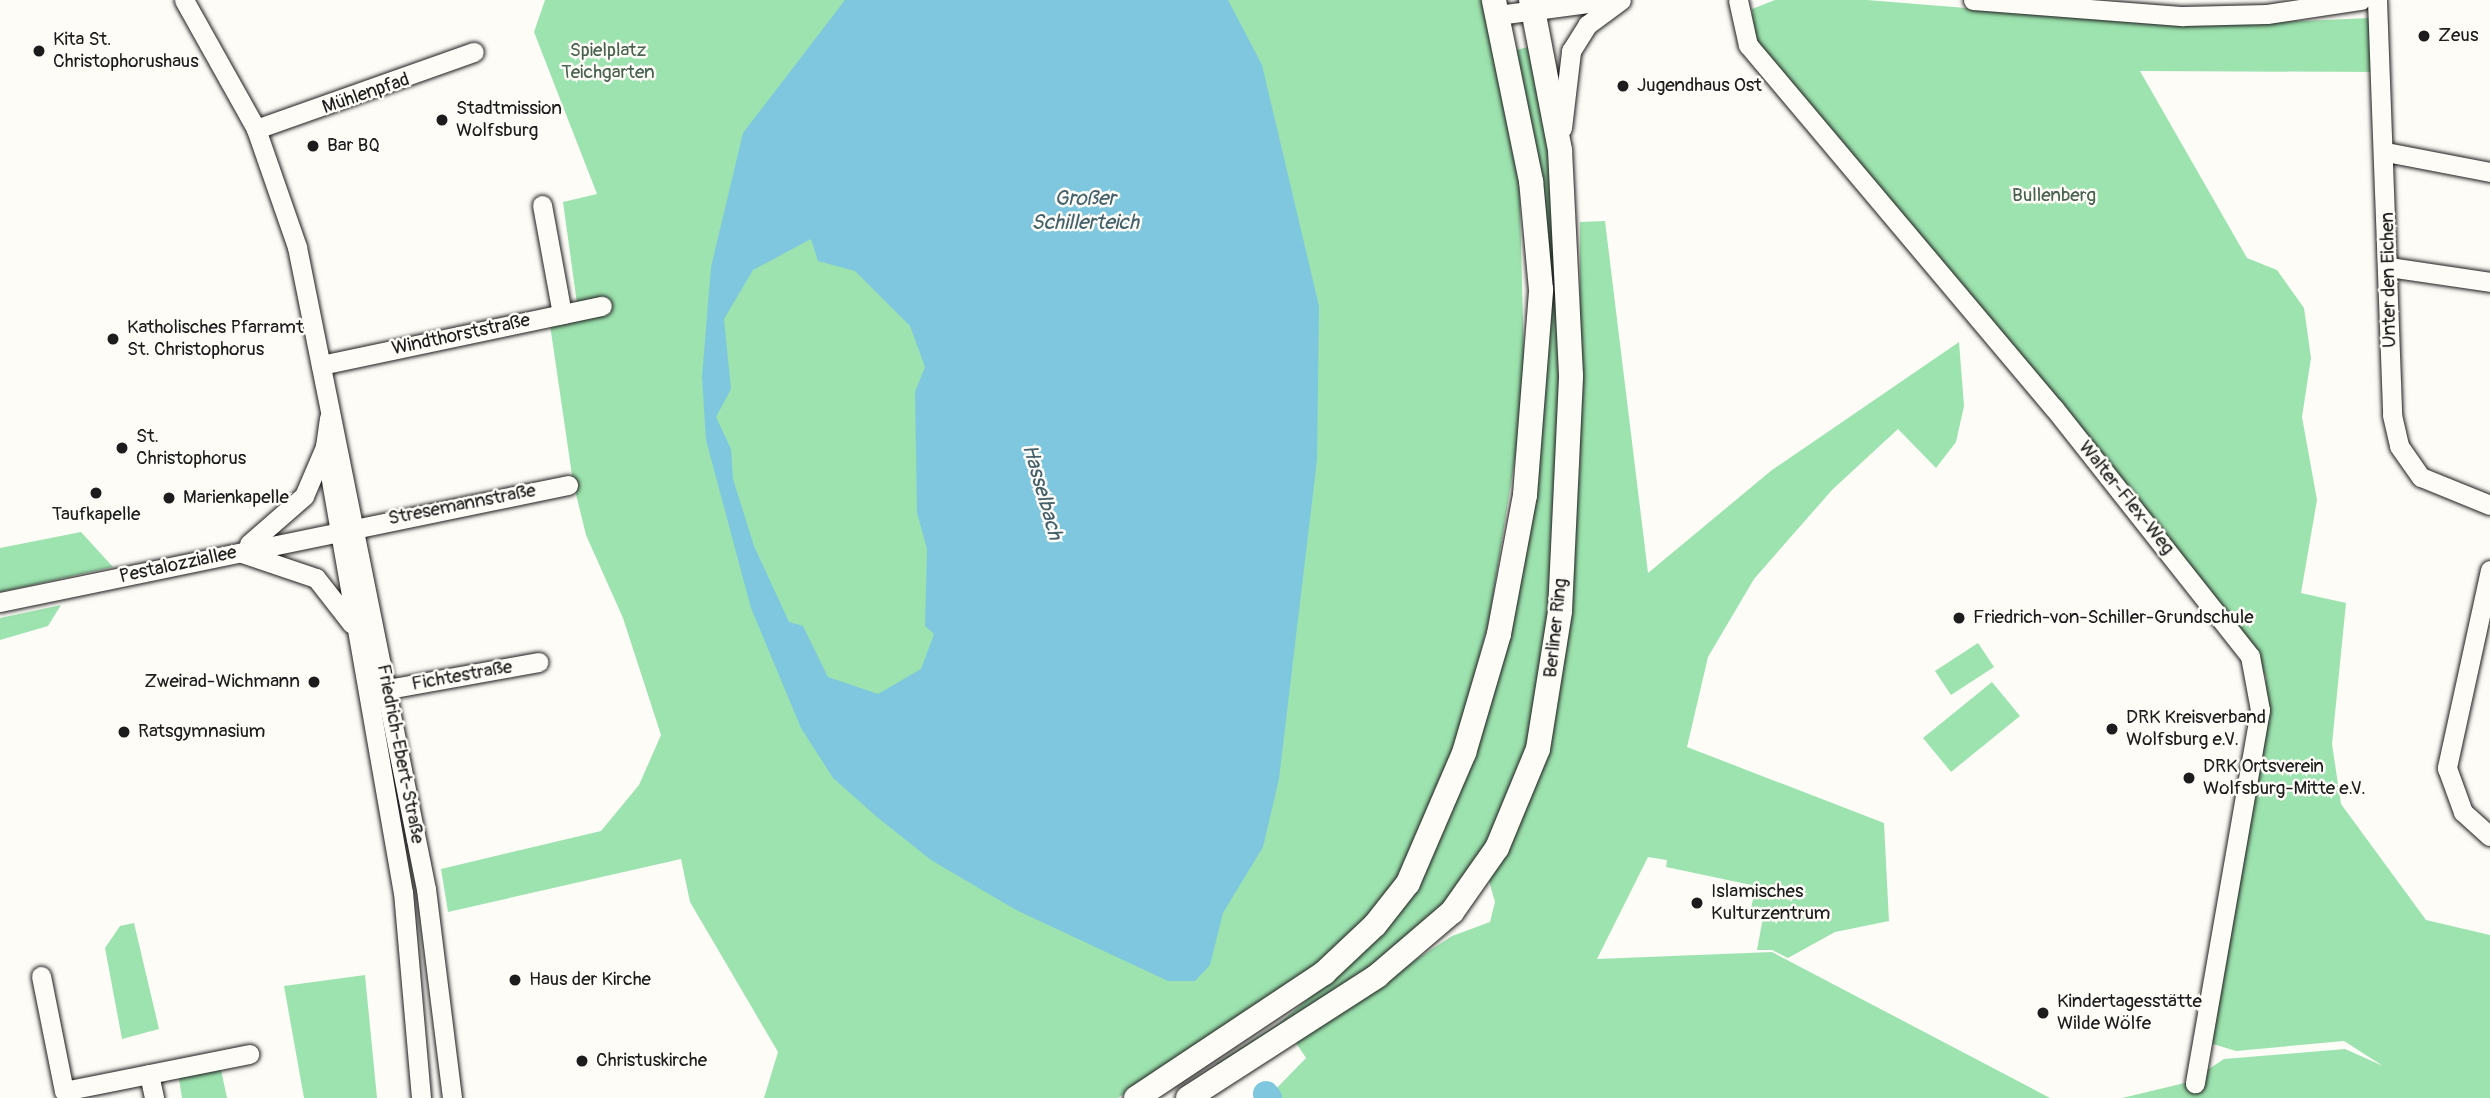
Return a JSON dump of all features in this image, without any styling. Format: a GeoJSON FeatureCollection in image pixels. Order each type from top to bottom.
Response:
{"type":"FeatureCollection","features":[{"type":"Feature","properties":{"kind":"main road","name":"Berliner Ring"},"geometry":{"type":"LineString","coordinates":[[1188,1098],[1415,946],[1481,875],[1516,808],[1538,749],[1560,611],[1571,375],[1560,150],[1530,4]]}},
{"type":"Feature","properties":{"kind":"main road"},"geometry":{"type":"LineString","coordinates":[[1136,1098],[1324,973],[1375,925],[1414,872],[1464,753],[1513,566],[1537,381],[1541,290],[1531,181],[1496,7]]}},
{"type":"Feature","properties":{"kind":"street","name":"Friedrich-Ebert-Straße"},"geometry":{"type":"LineString","coordinates":[[184,0],[256,130],[297,247],[321,365],[377,691],[403,892],[421,1098]]}},
{"type":"Feature","properties":{"kind":"street"},"geometry":{"type":"LineString","coordinates":[[1496,7],[1610,0]]}},
{"type":"Feature","properties":{"kind":"street"},"geometry":{"type":"LineString","coordinates":[[1560,150],[1571,51],[1587,25],[1621,0]]}},
{"type":"Feature","properties":{"kind":"street","name":"Walter-Flex-Weg"},"geometry":{"type":"LineString","coordinates":[[1738,0],[1748,45],[2054,408],[2250,656],[2260,710],[2195,1083]]}},
{"type":"Feature","properties":{"kind":"street"},"geometry":{"type":"LineString","coordinates":[[1973,0],[2183,16],[2267,14],[2361,0]]}},
{"type":"Feature","properties":{"kind":"street","name":"Unter den Eichen"},"geometry":{"type":"LineString","coordinates":[[2378,0],[2386,152],[2392,415],[2399,446],[2421,477],[2490,505]]}},
{"type":"Feature","properties":{"kind":"street","name":"Mühlenpfad"},"geometry":{"type":"LineString","coordinates":[[256,130],[474,52]]}},
{"type":"Feature","properties":{"kind":"street"},"geometry":{"type":"LineString","coordinates":[[2386,152],[2490,172]]}},
{"type":"Feature","properties":{"kind":"street"},"geometry":{"type":"LineString","coordinates":[[542,205],[562,314]]}},
{"type":"Feature","properties":{"kind":"street"},"geometry":{"type":"LineString","coordinates":[[2389,267],[2490,282]]}},
{"type":"Feature","properties":{"kind":"street","name":"Windthorststraße"},"geometry":{"type":"LineString","coordinates":[[321,365],[603,306]]}},
{"type":"Feature","properties":{"kind":"street","name":"Friedrich-Ebert-Straße"},"geometry":{"type":"LineString","coordinates":[[329,413],[325,446],[348,526],[356,632],[377,691],[426,889],[453,1098]]}},
{"type":"Feature","properties":{"kind":"street"},"geometry":{"type":"LineString","coordinates":[[238,552],[292,512],[325,446]]}},
{"type":"Feature","properties":{"kind":"street","name":"Stresemannstraße"},"geometry":{"type":"LineString","coordinates":[[348,526],[568,485]]}},
{"type":"Feature","properties":{"kind":"street","name":"Pestalozziallee"},"geometry":{"type":"LineString","coordinates":[[0,602],[348,526]]}},
{"type":"Feature","properties":{"kind":"street"},"geometry":{"type":"LineString","coordinates":[[238,552],[316,578],[338,599],[356,632]]}},
{"type":"Feature","properties":{"kind":"street"},"geometry":{"type":"LineString","coordinates":[[2490,570],[2447,768],[2463,812],[2490,836]]}},
{"type":"Feature","properties":{"kind":"street","name":"Fichtestraße"},"geometry":{"type":"LineString","coordinates":[[377,691],[538,662]]}},
{"type":"Feature","properties":{"kind":"street"},"geometry":{"type":"LineString","coordinates":[[41,976],[64,1091],[249,1054]]}},
{"type":"Feature","properties":{"kind":"street"},"geometry":{"type":"LineString","coordinates":[[149,1074],[154,1098]]}},
{"type":"Feature","properties":{"kind":"green space","name":"Spielplatz Teichgarten"},"geometry":{"type":"Polygon","coordinates":[[[545,0],[1483,0],[1519,168],[1525,396],[1489,621],[1455,744],[1399,876],[1353,934],[1286,989],[1118,1098],[764,1098],[778,1052],[690,902],[681,859],[448,912],[441,869],[601,831],[639,785],[661,735],[623,618],[586,535],[573,482],[549,318],[578,311],[563,202],[597,194],[534,32],[545,0]]]}},
{"type":"Feature","properties":{"kind":"green space","name":"Bullenberg"},"geometry":{"type":"Polygon","coordinates":[[[1775,0],[1867,0],[2189,26],[2369,18],[2374,72],[2140,71],[2247,258],[2277,270],[2304,308],[2311,358],[2302,417],[2317,500],[2301,593],[2346,603],[2332,744],[2341,804],[2426,920],[2490,935],[2490,1098],[2122,1098],[2189,1082],[2224,1059],[2345,1049],[2383,1066],[2344,1041],[2236,1051],[2213,1044],[2206,1033],[2266,709],[2266,677],[2240,628],[2148,526],[1755,41],[1752,9],[1775,0]]]}},
{"type":"Feature","properties":{"kind":"green space"},"geometry":{"type":"Polygon","coordinates":[[[1532,46],[1551,173],[1563,348],[1550,636],[1537,718],[1505,815],[1461,886],[1400,946],[1220,1068],[1216,1064],[1278,1024],[1357,958],[1443,833],[1545,381],[1516,50],[1532,46]]]}},
{"type":"Feature","properties":{"kind":"green space"},"geometry":{"type":"Polygon","coordinates":[[[1605,221],[1648,573],[1772,470],[1959,342],[1964,406],[1956,442],[1936,468],[1898,429],[1832,490],[1754,579],[1708,657],[1687,747],[1884,823],[1889,921],[1835,932],[1788,958],[1772,950],[1757,950],[1764,912],[1751,908],[1756,886],[1666,867],[1667,860],[1648,857],[1597,959],[1772,952],[2050,1098],[1267,1098],[1306,1058],[1294,1040],[1452,936],[1490,922],[1495,902],[1489,881],[1565,639],[1580,463],[1580,222],[1605,221]]]}},
{"type":"Feature","properties":{"kind":"green space"},"geometry":{"type":"Polygon","coordinates":[[[81,532],[113,567],[0,592],[0,548],[81,532]]]}},
{"type":"Feature","properties":{"kind":"green space"},"geometry":{"type":"Polygon","coordinates":[[[61,605],[48,626],[0,640],[0,618],[61,605]]]}},
{"type":"Feature","properties":{"kind":"green space"},"geometry":{"type":"Polygon","coordinates":[[[1978,643],[1994,667],[1951,695],[1935,671],[1978,643]]]}},
{"type":"Feature","properties":{"kind":"green space"},"geometry":{"type":"Polygon","coordinates":[[[1992,682],[2020,716],[1951,772],[1923,738],[1992,682]]]}},
{"type":"Feature","properties":{"kind":"green space"},"geometry":{"type":"Polygon","coordinates":[[[134,923],[159,1029],[122,1039],[105,948],[120,926],[134,923]]]}},
{"type":"Feature","properties":{"kind":"green space"},"geometry":{"type":"Polygon","coordinates":[[[365,975],[377,1098],[304,1098],[284,986],[365,975]]]}},
{"type":"Feature","properties":{"kind":"green space"},"geometry":{"type":"Polygon","coordinates":[[[220,1065],[227,1098],[182,1098],[178,1073],[220,1065]]]}},
{"type":"Feature","properties":{"kind":"water","name":"Großer Schillerteich"},"geometry":{"type":"Polygon","coordinates":[[[845,0],[1228,0],[1262,65],[1319,306],[1317,460],[1279,779],[1263,847],[1223,913],[1210,965],[1195,981],[1168,981],[1016,910],[931,860],[833,778],[801,728],[751,608],[706,440],[702,377],[711,267],[743,133],[845,0]],[[811,239],[753,270],[724,319],[731,389],[716,417],[731,449],[733,479],[754,546],[789,622],[803,626],[828,677],[878,694],[921,669],[934,634],[925,626],[927,549],[917,513],[915,392],[925,367],[910,326],[855,271],[818,261],[811,239]]]}},
{"type":"Feature","properties":{"kind":"waterway","name":"Hasselbach"},"geometry":{"type":"LineString","coordinates":[[1266,1094],[1269,1098]]}},
{"type":"Feature","properties":{"kind":"place","name":"Zeus"},"geometry":{"type":"Point","coordinates":[2424,36]}},
{"type":"Feature","properties":{"kind":"place","name":"Kita St. Christophorushaus"},"geometry":{"type":"Point","coordinates":[39,51]}},
{"type":"Feature","properties":{"kind":"place","name":"Jugendhaus Ost"},"geometry":{"type":"Point","coordinates":[1623,86]}},
{"type":"Feature","properties":{"kind":"place","name":"Stadtmission Wolfsburg"},"geometry":{"type":"Point","coordinates":[442,120]}},
{"type":"Feature","properties":{"kind":"place","name":"Bar BQ"},"geometry":{"type":"Point","coordinates":[313,146]}},
{"type":"Feature","properties":{"kind":"place","name":"Katholisches Pfarramt St. Christophorus"},"geometry":{"type":"Point","coordinates":[113,339]}},
{"type":"Feature","properties":{"kind":"place","name":"St. Christophorus"},"geometry":{"type":"Point","coordinates":[122,448]}},
{"type":"Feature","properties":{"kind":"place","name":"Taufkapelle"},"geometry":{"type":"Point","coordinates":[96,493]}},
{"type":"Feature","properties":{"kind":"place","name":"Marienkapelle"},"geometry":{"type":"Point","coordinates":[169,498]}},
{"type":"Feature","properties":{"kind":"place","name":"Friedrich-von-Schiller-Grundschule"},"geometry":{"type":"Point","coordinates":[1959,618]}},
{"type":"Feature","properties":{"kind":"place","name":"Zweirad-Wichmann"},"geometry":{"type":"Point","coordinates":[314,682]}},
{"type":"Feature","properties":{"kind":"place","name":"DRK Kreisverband Wolfsburg e.V."},"geometry":{"type":"Point","coordinates":[2112,729]}},
{"type":"Feature","properties":{"kind":"place","name":"Ratsgymnasium"},"geometry":{"type":"Point","coordinates":[124,732]}},
{"type":"Feature","properties":{"kind":"place","name":"DRK Ortsverein Wolfsburg-Mitte e.V."},"geometry":{"type":"Point","coordinates":[2189,778]}},
{"type":"Feature","properties":{"kind":"place","name":"Islamisches Kulturzentrum"},"geometry":{"type":"Point","coordinates":[1697,903]}},
{"type":"Feature","properties":{"kind":"place","name":"Haus der Kirche"},"geometry":{"type":"Point","coordinates":[515,980]}},
{"type":"Feature","properties":{"kind":"place","name":"Kindertagesstätte Wilde Wölfe"},"geometry":{"type":"Point","coordinates":[2043,1013]}},
{"type":"Feature","properties":{"kind":"place","name":"Christuskirche"},"geometry":{"type":"Point","coordinates":[582,1061]}}]}
